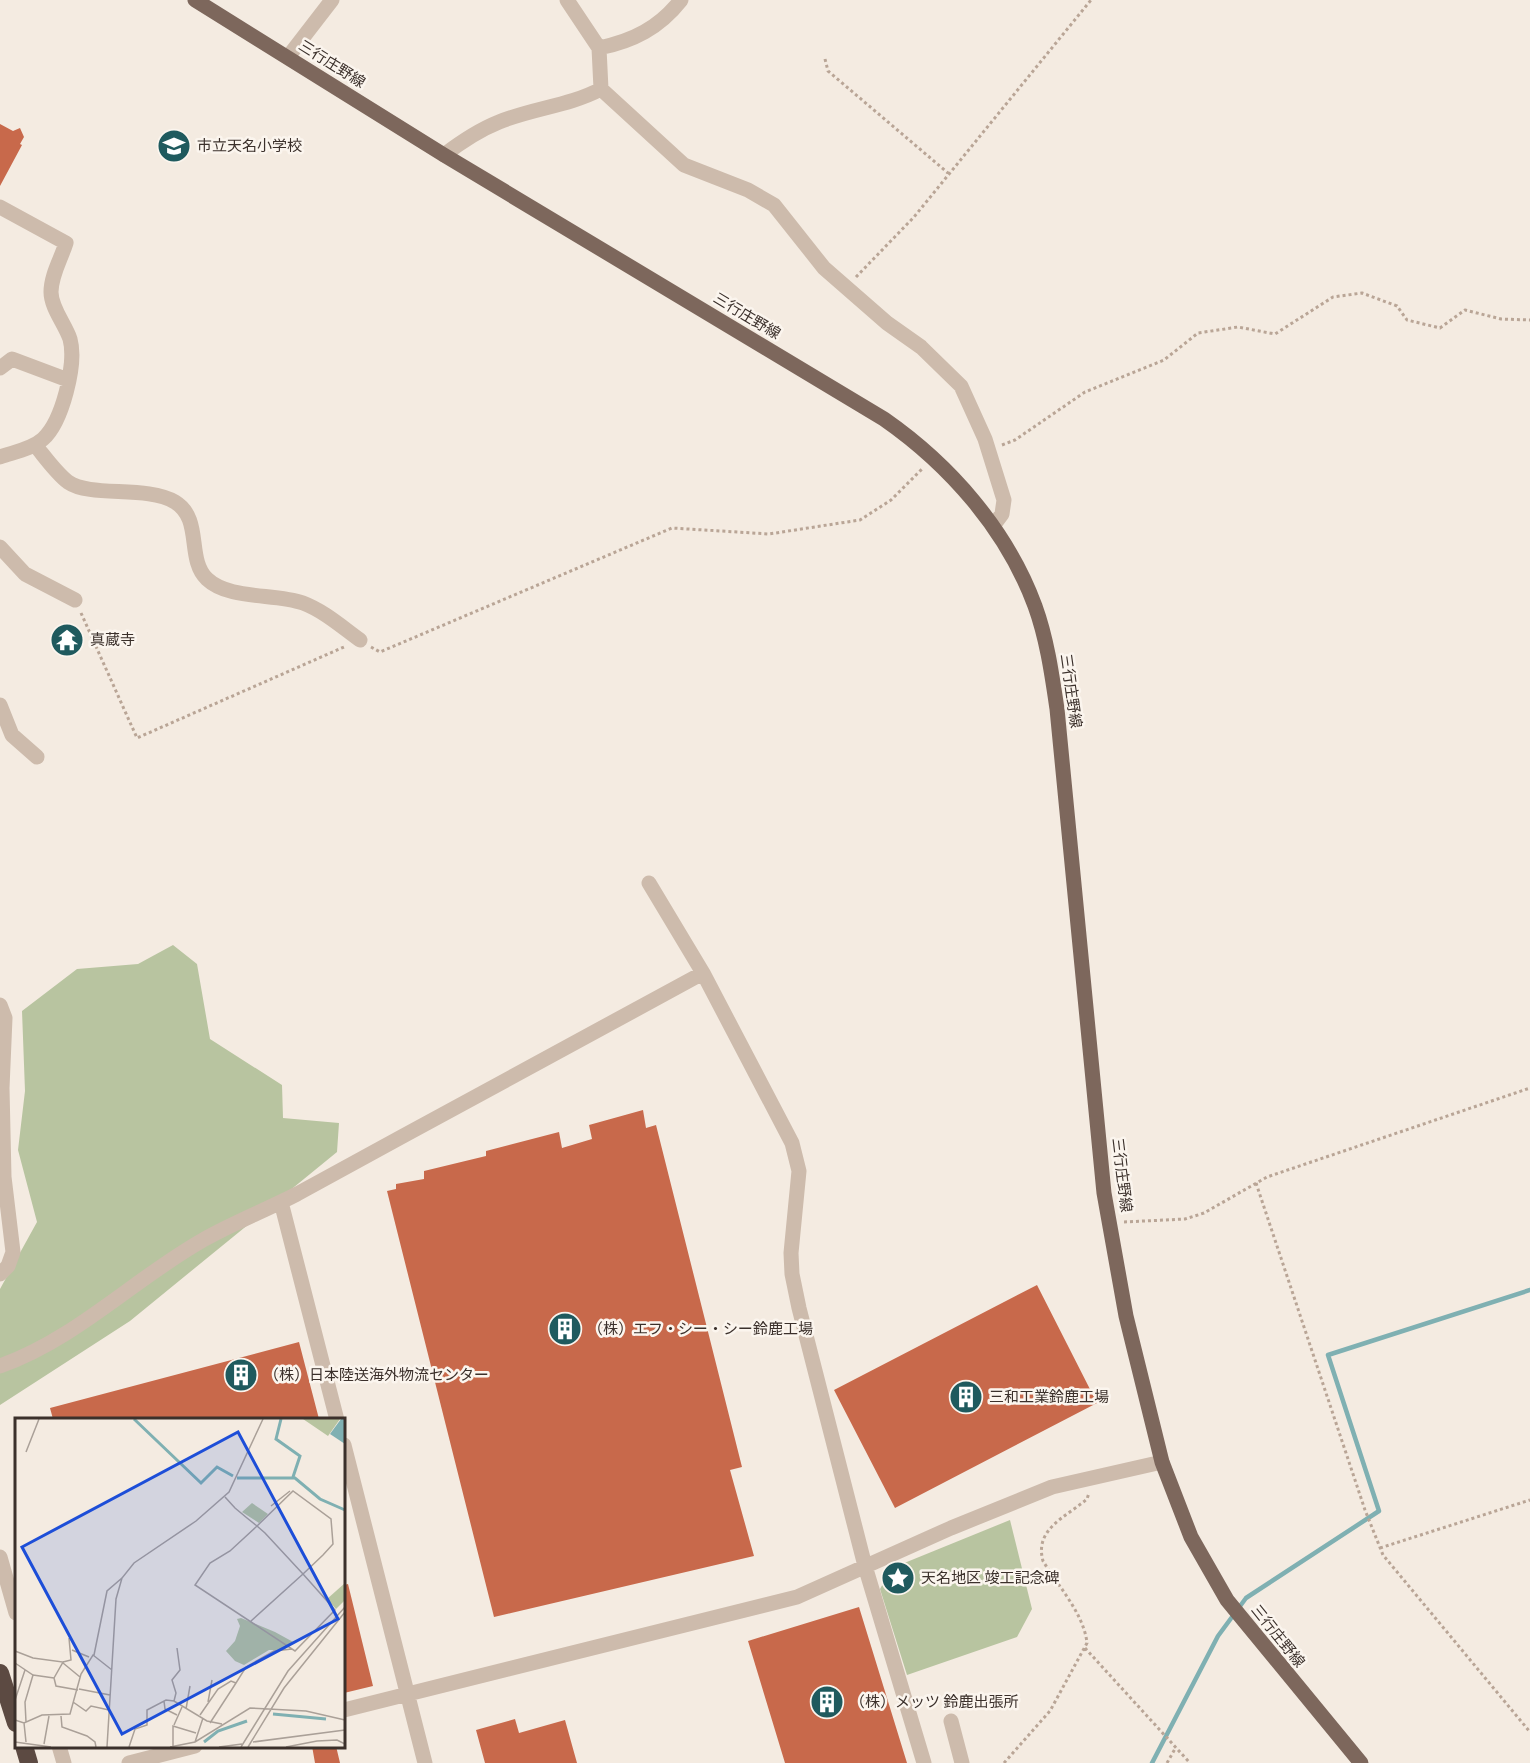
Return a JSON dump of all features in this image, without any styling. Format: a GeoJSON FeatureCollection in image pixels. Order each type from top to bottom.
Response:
{"type":"FeatureCollection","features":[{"type":"Feature","properties":{"kind":"highway"},"geometry":{"type":"LineString","coordinates":[[1,1674],[15,1720]]}},
{"type":"Feature","properties":{"kind":"highway"},"geometry":{"type":"LineString","coordinates":[[25,1748],[29,1763]]}},
{"type":"Feature","properties":{"kind":"main road","name":"三行庄野線"},"geometry":{"type":"LineString","coordinates":[[196,0],[444,155],[884,419],[953,478],[993,526],[1016,565],[1035,606],[1048,653],[1057,709],[1104,1193],[1126,1316],[1162,1462],[1191,1538],[1227,1600],[1241,1620],[1361,1763]]}},
{"type":"Feature","properties":{"kind":"street"},"geometry":{"type":"LineString","coordinates":[[288,57],[332,0]]}},
{"type":"Feature","properties":{"kind":"street"},"geometry":{"type":"LineString","coordinates":[[567,0],[599,48],[601,88],[606,96],[684,165],[748,190],[774,206],[824,268],[887,323],[921,347],[961,386],[1005,500],[1002,514],[993,526]]}},
{"type":"Feature","properties":{"kind":"street"},"geometry":{"type":"LineString","coordinates":[[599,48],[639,37],[662,21],[681,0]]}},
{"type":"Feature","properties":{"kind":"street"},"geometry":{"type":"LineString","coordinates":[[444,155],[460,142],[501,121],[583,98],[601,88]]}},
{"type":"Feature","properties":{"kind":"street"},"geometry":{"type":"LineString","coordinates":[[0,207],[66,243],[52,282],[51,295],[70,340],[72,364],[56,421],[44,439],[35,445],[0,457]]}},
{"type":"Feature","properties":{"kind":"street"},"geometry":{"type":"LineString","coordinates":[[0,368],[12,359],[68,380]]}},
{"type":"Feature","properties":{"kind":"street"},"geometry":{"type":"LineString","coordinates":[[35,445],[63,477],[78,487],[154,495],[176,503],[192,524],[200,568],[214,585],[224,590],[285,598],[304,603],[360,640]]}},
{"type":"Feature","properties":{"kind":"street"},"geometry":{"type":"LineString","coordinates":[[0,547],[25,574],[75,600]]}},
{"type":"Feature","properties":{"kind":"street"},"geometry":{"type":"LineString","coordinates":[[0,705],[12,735],[37,757]]}},
{"type":"Feature","properties":{"kind":"street"},"geometry":{"type":"LineString","coordinates":[[649,883],[703,973],[792,1143],[799,1171],[792,1274],[865,1566],[924,1763]]}},
{"type":"Feature","properties":{"kind":"street"},"geometry":{"type":"LineString","coordinates":[[0,1366],[28,1356],[64,1336],[175,1256],[281,1202],[703,973]]}},
{"type":"Feature","properties":{"kind":"street"},"geometry":{"type":"LineString","coordinates":[[0,1005],[5,1018],[2,1088],[4,1178],[13,1252],[8,1266],[0,1274]]}},
{"type":"Feature","properties":{"kind":"street"},"geometry":{"type":"LineString","coordinates":[[281,1202],[337,1418]]}},
{"type":"Feature","properties":{"kind":"street"},"geometry":{"type":"LineString","coordinates":[[345,1449],[425,1763]]}},
{"type":"Feature","properties":{"kind":"street"},"geometry":{"type":"LineString","coordinates":[[345,1710],[797,1597],[1052,1487],[1089,1476],[1162,1462]]}},
{"type":"Feature","properties":{"kind":"street"},"geometry":{"type":"LineString","coordinates":[[0,1557],[15,1610]]}},
{"type":"Feature","properties":{"kind":"street"},"geometry":{"type":"LineString","coordinates":[[951,1721],[962,1763]]}},
{"type":"Feature","properties":{"kind":"street"},"geometry":{"type":"LineString","coordinates":[[60,1748],[64,1763]]}},
{"type":"Feature","properties":{"kind":"street"},"geometry":{"type":"LineString","coordinates":[[129,1763],[187,1748]]}},
{"type":"Feature","properties":{"kind":"path"},"geometry":{"type":"LineString","coordinates":[[847,287],[914,217],[1091,0]]}},
{"type":"Feature","properties":{"kind":"path"},"geometry":{"type":"LineString","coordinates":[[825,59],[828,71],[948,173]]}},
{"type":"Feature","properties":{"kind":"path"},"geometry":{"type":"LineString","coordinates":[[988,451],[1015,440],[1085,392],[1164,360],[1198,333],[1238,327],[1275,334],[1333,297],[1362,293],[1397,306],[1407,320],[1440,328],[1465,310],[1501,319],[1530,320]]}},
{"type":"Feature","properties":{"kind":"path"},"geometry":{"type":"LineString","coordinates":[[75,600],[137,738],[360,640],[380,652],[672,528],[769,534],[860,520],[891,500],[932,458]]}},
{"type":"Feature","properties":{"kind":"path"},"geometry":{"type":"LineString","coordinates":[[1110,1223],[1185,1219],[1204,1213],[1256,1183],[1530,1088]]}},
{"type":"Feature","properties":{"kind":"path"},"geometry":{"type":"LineString","coordinates":[[1256,1183],[1370,1526],[1380,1548],[1530,1732]]}},
{"type":"Feature","properties":{"kind":"path"},"geometry":{"type":"LineString","coordinates":[[1004,1763],[1050,1711],[1085,1648],[1086,1633],[1043,1561],[1040,1550],[1046,1530],[1087,1499],[1090,1490],[1089,1476]]}},
{"type":"Feature","properties":{"kind":"path"},"geometry":{"type":"LineString","coordinates":[[1380,1548],[1530,1500]]}},
{"type":"Feature","properties":{"kind":"path"},"geometry":{"type":"LineString","coordinates":[[1085,1648],[1190,1763]]}},
{"type":"Feature","properties":{"kind":"path"},"geometry":{"type":"LineString","coordinates":[[1523,1723],[1530,1720]]}},
{"type":"Feature","properties":{"kind":"path"},"geometry":{"type":"LineString","coordinates":[[1167,1763],[1174,1745]]}},
{"type":"Feature","properties":{"kind":"green space"},"geometry":{"type":"Polygon","coordinates":[[[173,945],[197,964],[210,1039],[282,1085],[283,1118],[339,1123],[337,1152],[130,1321],[0,1405],[0,1289],[37,1222],[18,1150],[25,1091],[22,1011],[77,969],[138,964],[173,945]]]}},
{"type":"Feature","properties":{"kind":"green space"},"geometry":{"type":"Polygon","coordinates":[[[1010,1520],[1032,1609],[1017,1637],[907,1675],[880,1589],[892,1568],[1010,1520]]]}},
{"type":"Feature","properties":{"kind":"building"},"geometry":{"type":"Polygon","coordinates":[[[0,124],[13,131],[20,128],[24,137],[0,186],[0,124]]]}},
{"type":"Feature","properties":{"kind":"building","name":"（株）エフ・シー・シー鈴鹿工場"},"geometry":{"type":"Polygon","coordinates":[[[643,1110],[646,1128],[656,1125],[742,1467],[730,1470],[754,1556],[494,1617],[387,1191],[396,1189],[396,1184],[424,1179],[424,1171],[486,1156],[486,1151],[559,1132],[562,1148],[592,1139],[589,1125],[643,1110]]]}},
{"type":"Feature","properties":{"kind":"building","name":"三和工業鈴鹿工場"},"geometry":{"type":"Polygon","coordinates":[[[1037,1285],[1097,1403],[895,1508],[834,1390],[1037,1285]]]}},
{"type":"Feature","properties":{"kind":"building","name":"（株）日本陸送海外物流センター"},"geometry":{"type":"Polygon","coordinates":[[[299,1342],[319,1418],[53,1418],[50,1408],[299,1342]]]}},
{"type":"Feature","properties":{"kind":"building"},"geometry":{"type":"Polygon","coordinates":[[[348,1584],[373,1686],[345,1693],[345,1585],[348,1584]]]}},
{"type":"Feature","properties":{"kind":"building","name":"（株）メッツ 鈴鹿出張所"},"geometry":{"type":"Polygon","coordinates":[[[859,1607],[907,1763],[785,1763],[748,1641],[859,1607]]]}},
{"type":"Feature","properties":{"kind":"building"},"geometry":{"type":"Polygon","coordinates":[[[515,1719],[519,1733],[565,1720],[577,1763],[485,1763],[476,1730],[515,1719]]]}},
{"type":"Feature","properties":{"kind":"building"},"geometry":{"type":"Polygon","coordinates":[[[312,1748],[336,1748],[340,1763],[315,1763],[312,1748]]]}},
{"type":"Feature","properties":{"kind":"waterway"},"geometry":{"type":"LineString","coordinates":[[1152,1763],[1218,1636],[1246,1598],[1379,1511],[1328,1355],[1530,1290]]}},
{"type":"Feature","properties":{"kind":"place","name":"市立天名小学校"},"geometry":{"type":"Point","coordinates":[174,146]}},
{"type":"Feature","properties":{"kind":"place","name":"真蔵寺"},"geometry":{"type":"Point","coordinates":[67,640]}},
{"type":"Feature","properties":{"kind":"place","name":"（株）エフ・シー・シー鈴鹿工場"},"geometry":{"type":"Point","coordinates":[565,1329]}},
{"type":"Feature","properties":{"kind":"place","name":"（株）日本陸送海外物流センター"},"geometry":{"type":"Point","coordinates":[241,1375]}},
{"type":"Feature","properties":{"kind":"place","name":"三和工業鈴鹿工場"},"geometry":{"type":"Point","coordinates":[966,1397]}},
{"type":"Feature","properties":{"kind":"place","name":"天名地区 竣工記念碑"},"geometry":{"type":"Point","coordinates":[898,1578]}},
{"type":"Feature","properties":{"kind":"place","name":"（株）メッツ 鈴鹿出張所"},"geometry":{"type":"Point","coordinates":[827,1702]}}]}
